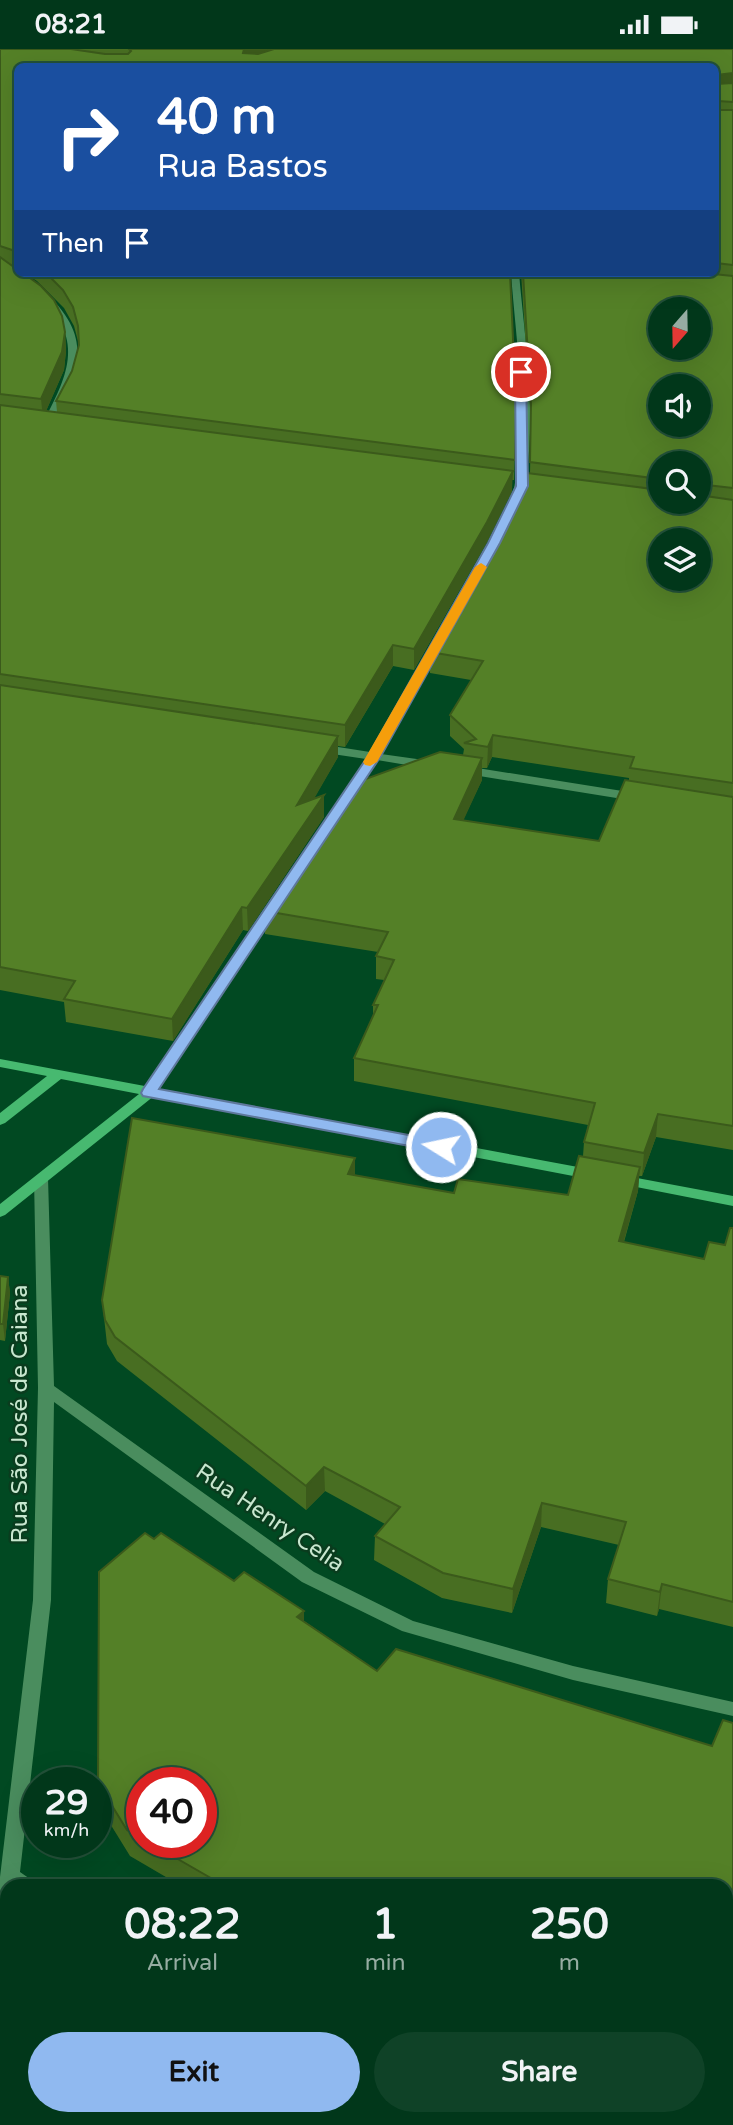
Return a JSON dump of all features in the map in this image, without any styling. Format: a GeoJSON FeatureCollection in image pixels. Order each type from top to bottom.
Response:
{"type":"FeatureCollection","features":[{"type":"Feature","properties":{"kind":"street"},"geometry":{"type":"LineString","coordinates":[[511,509],[522,486],[523,424],[515,277]]}},
{"type":"Feature","properties":{"kind":"street"},"geometry":{"type":"LineString","coordinates":[[31,285],[60,308],[75,340],[69,382],[47,425]]}},
{"type":"Feature","properties":{"kind":"street"},"geometry":{"type":"LineString","coordinates":[[35,423],[61,426]]}},
{"type":"Feature","properties":{"kind":"street"},"geometry":{"type":"LineString","coordinates":[[509,485],[535,488]]}},
{"type":"Feature","properties":{"kind":"street"},"geometry":{"type":"LineString","coordinates":[[335,814],[374,756],[448,626]]}},
{"type":"Feature","properties":{"kind":"street"},"geometry":{"type":"LineString","coordinates":[[307,746],[443,767]]}},
{"type":"Feature","properties":{"kind":"street"},"geometry":{"type":"LineString","coordinates":[[457,769],[650,799]]}},
{"type":"Feature","properties":{"kind":"street"},"geometry":{"type":"LineString","coordinates":[[0,1212],[149,1093],[281,895]]}},
{"type":"Feature","properties":{"kind":"street"},"geometry":{"type":"LineString","coordinates":[[0,1063],[733,1201]]}},
{"type":"Feature","properties":{"kind":"street"},"geometry":{"type":"LineString","coordinates":[[0,1120],[57,1075]]}},
{"type":"Feature","properties":{"kind":"street","name":"Rua São José de Caiana"},"geometry":{"type":"LineString","coordinates":[[18,1879],[42,1600],[46,1388],[41,1178]]}},
{"type":"Feature","properties":{"kind":"street","name":"Rua Henry Celia"},"geometry":{"type":"LineString","coordinates":[[46,1388],[308,1577],[408,1626],[573,1673],[733,1709]]}},
{"type":"Feature","properties":{"kind":"building"},"geometry":{"type":"Polygon","coordinates":[[[0,49],[71,49],[128,54],[131,51],[129,49],[244,49],[243,53],[258,54],[274,49],[733,49],[733,73],[719,75],[719,63],[14,63],[14,251],[0,246],[0,49]]]}},
{"type":"Feature","properties":{"kind":"building"},"geometry":{"type":"Polygon","coordinates":[[[733,83],[733,102],[719,101],[719,84],[733,83]]]}},
{"type":"Feature","properties":{"kind":"building"},"geometry":{"type":"Polygon","coordinates":[[[719,110],[733,110],[733,265],[719,263],[719,110]]]}},
{"type":"Feature","properties":{"kind":"building"},"geometry":{"type":"Polygon","coordinates":[[[0,257],[14,267],[14,277],[29,277],[54,300],[62,316],[65,332],[62,352],[41,399],[0,394],[0,257]]]}},
{"type":"Feature","properties":{"kind":"building"},"geometry":{"type":"Polygon","coordinates":[[[733,276],[733,488],[711,485],[711,451],[648,451],[648,477],[530,462],[531,405],[523,277],[733,276]]]}},
{"type":"Feature","properties":{"kind":"building"},"geometry":{"type":"Polygon","coordinates":[[[50,277],[510,277],[516,405],[515,460],[56,401],[72,371],[79,345],[73,307],[63,290],[50,277]]]}},
{"type":"Feature","properties":{"kind":"building"},"geometry":{"type":"Polygon","coordinates":[[[0,405],[513,471],[414,649],[393,645],[345,725],[0,674],[0,405]]]}},
{"type":"Feature","properties":{"kind":"building"},"geometry":{"type":"Polygon","coordinates":[[[527,473],[648,488],[648,514],[711,514],[711,497],[733,500],[733,783],[630,768],[634,757],[493,735],[488,747],[464,743],[476,739],[450,715],[483,661],[430,652],[502,524],[527,473]]]}},
{"type":"Feature","properties":{"kind":"building"},"geometry":{"type":"Polygon","coordinates":[[[0,685],[338,736],[297,805],[324,795],[247,908],[242,907],[172,1019],[64,999],[75,981],[0,967],[0,685]]]}},
{"type":"Feature","properties":{"kind":"building"},"geometry":{"type":"Polygon","coordinates":[[[440,752],[482,758],[454,819],[599,841],[625,780],[733,797],[733,1126],[658,1114],[644,1153],[584,1142],[595,1103],[354,1058],[378,1005],[373,1005],[394,960],[376,956],[388,932],[265,911],[349,785],[440,752]]]}},
{"type":"Feature","properties":{"kind":"building"},"geometry":{"type":"Polygon","coordinates":[[[132,1118],[355,1158],[348,1174],[454,1193],[458,1179],[568,1195],[579,1156],[640,1167],[619,1241],[704,1259],[709,1242],[725,1245],[730,1228],[733,1228],[733,1602],[662,1584],[660,1592],[608,1579],[626,1522],[542,1503],[513,1589],[443,1573],[375,1536],[400,1507],[324,1467],[306,1486],[115,1337],[105,1320],[102,1300],[132,1118]]]}},
{"type":"Feature","properties":{"kind":"building"},"geometry":{"type":"Polygon","coordinates":[[[0,1276],[8,1277],[3,1324],[0,1324],[0,1276]]]}},
{"type":"Feature","properties":{"kind":"building"},"geometry":{"type":"Polygon","coordinates":[[[145,1533],[154,1539],[161,1533],[234,1581],[244,1572],[304,1611],[297,1617],[377,1671],[396,1649],[712,1746],[723,1720],[733,1723],[733,1879],[213,1879],[176,1858],[217,1858],[217,1767],[126,1767],[126,1828],[112,1806],[112,1767],[98,1767],[99,1572],[145,1533]]]}},
{"type":"Feature","properties":{"kind":"slow traffic"},"geometry":{"type":"LineString","coordinates":[[370,762],[481,567]]}},
{"type":"Feature","properties":{"kind":"route"},"geometry":{"type":"LineString","coordinates":[[441,1147],[149,1093],[374,756],[494,543],[522,486],[521,372]]}}]}
